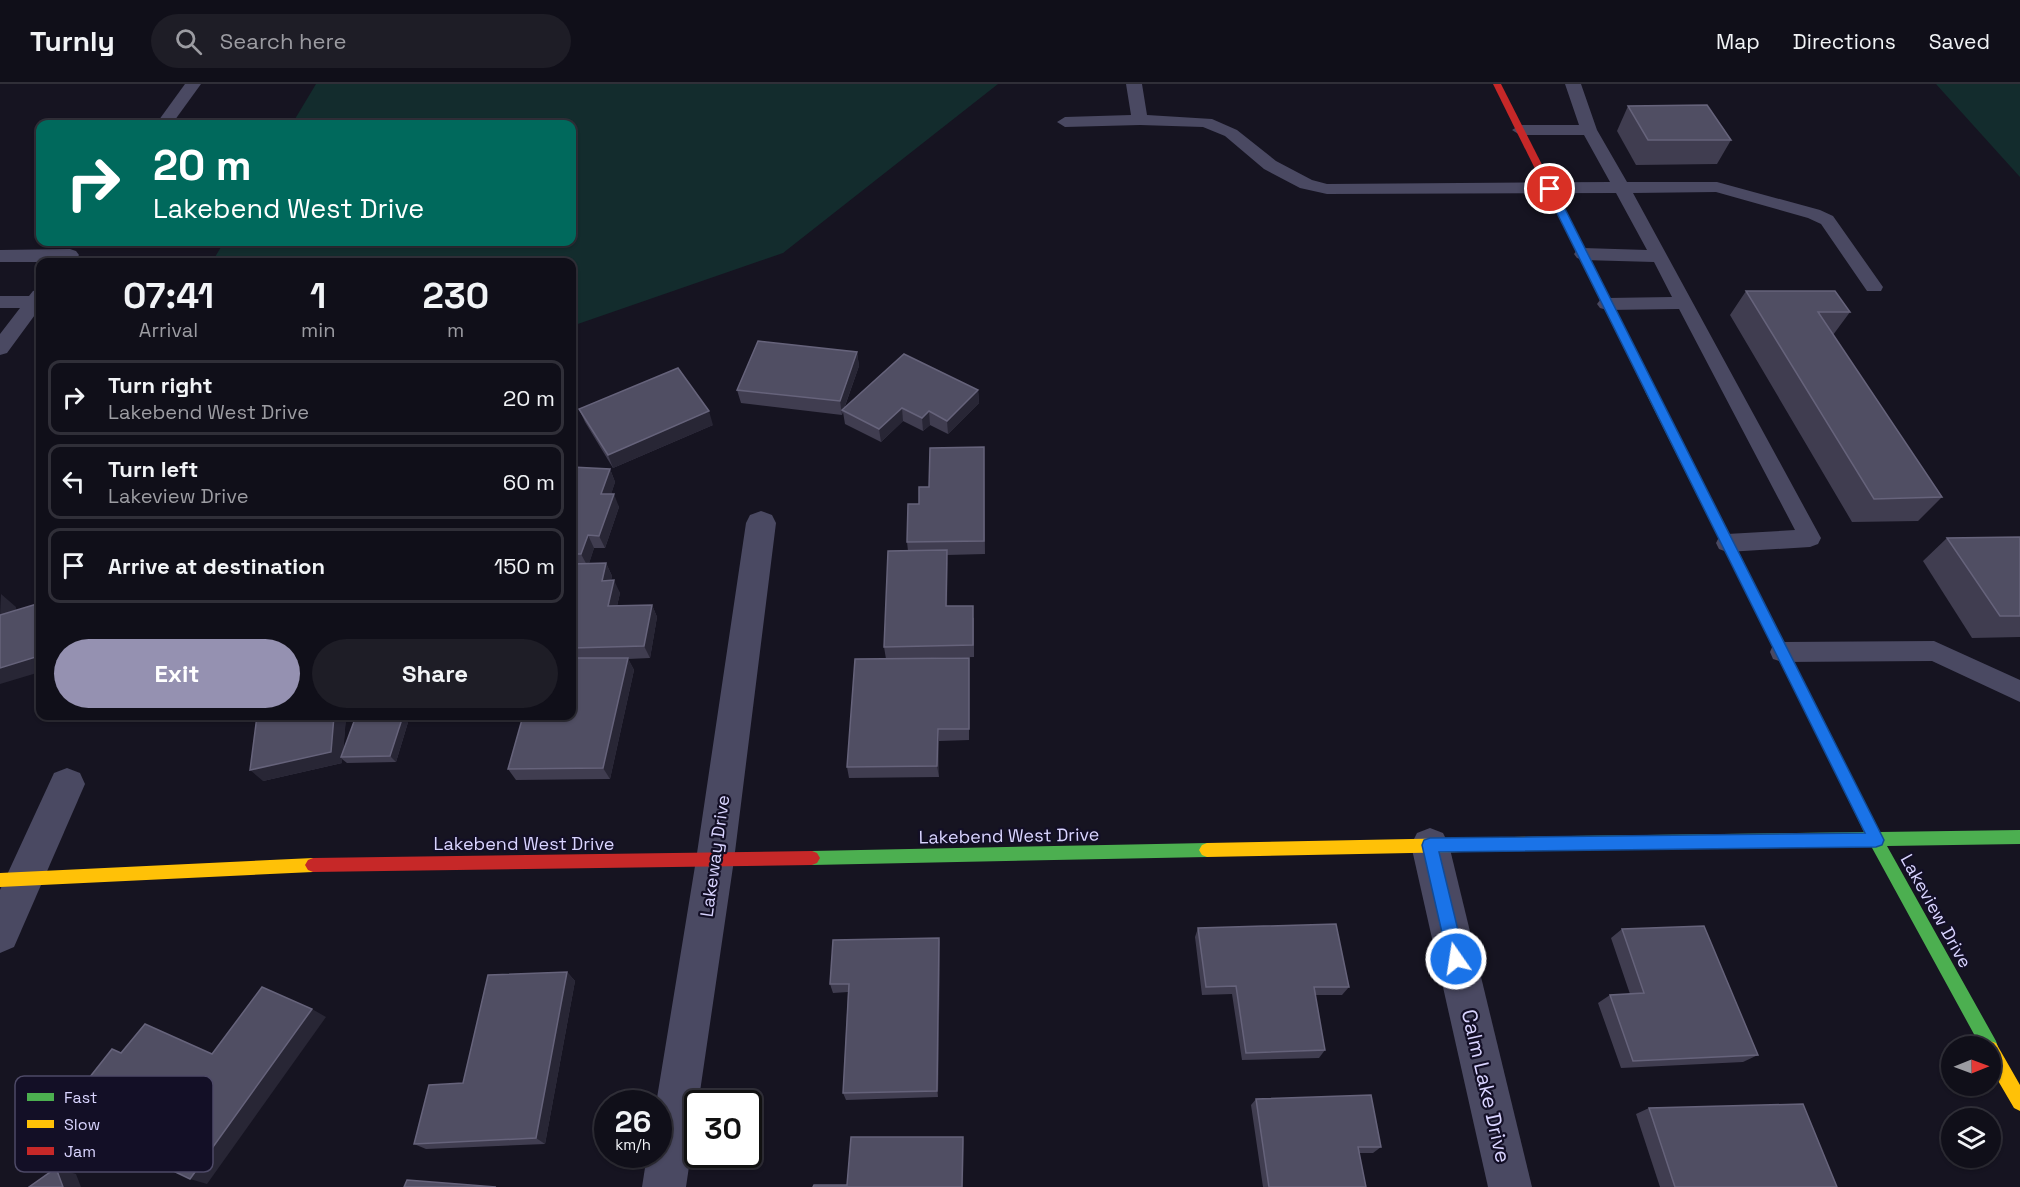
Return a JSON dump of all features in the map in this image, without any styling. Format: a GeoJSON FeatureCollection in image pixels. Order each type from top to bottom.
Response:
{"type":"FeatureCollection","features":[{"type":"Feature","properties":{"kind":"street","name":"Lakeview Drive"},"geometry":{"type":"LineString","coordinates":[[1497,84],[1876,840],[1983,1036]]}},
{"type":"Feature","properties":{"kind":"street","name":"Lakeway Drive"},"geometry":{"type":"LineString","coordinates":[[664,1187],[716,861],[761,524]]}},
{"type":"Feature","properties":{"kind":"street"},"geometry":{"type":"LineString","coordinates":[[0,934],[14,878],[68,784]]}},
{"type":"Feature","properties":{"kind":"street","name":"Lakebend West Drive"},"geometry":{"type":"LineString","coordinates":[[14,878],[365,863],[716,861],[1430,845],[2020,837]]}},
{"type":"Feature","properties":{"kind":"street","name":"Calm Lake Drive"},"geometry":{"type":"LineString","coordinates":[[1430,845],[1510,1187]]}},
{"type":"Feature","properties":{"kind":"street","name":"Lakeview Drive"},"geometry":{"type":"LineString","coordinates":[[2001,1068],[2020,1102]]}},
{"type":"Feature","properties":{"kind":"lane"},"geometry":{"type":"LineString","coordinates":[[167,120],[193,84]]}},
{"type":"Feature","properties":{"kind":"lane"},"geometry":{"type":"LineString","coordinates":[[1134,84],[1140,120]]}},
{"type":"Feature","properties":{"kind":"lane"},"geometry":{"type":"LineString","coordinates":[[1573,84],[1589,130],[1660,256],[1810,538],[1727,543]]}},
{"type":"Feature","properties":{"kind":"lane"},"geometry":{"type":"LineString","coordinates":[[1065,122],[1140,120],[1206,122],[1231,134],[1270,165],[1306,184],[1327,189],[1716,187],[1814,214],[1827,220],[1874,287]]}},
{"type":"Feature","properties":{"kind":"lane"},"geometry":{"type":"LineString","coordinates":[[1520,130],[1589,130]]}},
{"type":"Feature","properties":{"kind":"lane"},"geometry":{"type":"LineString","coordinates":[[0,256],[71,253]]}},
{"type":"Feature","properties":{"kind":"lane"},"geometry":{"type":"LineString","coordinates":[[1583,254],[1660,256]]}},
{"type":"Feature","properties":{"kind":"lane"},"geometry":{"type":"LineString","coordinates":[[0,302],[36,298]]}},
{"type":"Feature","properties":{"kind":"lane"},"geometry":{"type":"LineString","coordinates":[[0,348],[36,301]]}},
{"type":"Feature","properties":{"kind":"lane"},"geometry":{"type":"LineString","coordinates":[[1607,304],[1685,303]]}},
{"type":"Feature","properties":{"kind":"lane"},"geometry":{"type":"LineString","coordinates":[[1782,652],[1934,651],[2020,691]]}},
{"type":"Feature","properties":{"kind":"green space"},"geometry":{"type":"Polygon","coordinates":[[[316,84],[998,84],[783,253],[576,325],[576,258],[214,258],[222,246],[576,246],[576,120],[294,120],[316,84]]]}},
{"type":"Feature","properties":{"kind":"green space"},"geometry":{"type":"Polygon","coordinates":[[[1936,84],[2020,84],[2020,177],[1936,84]]]}},
{"type":"Feature","properties":{"kind":"building"},"geometry":{"type":"Polygon","coordinates":[[[1707,105],[1731,140],[1648,140],[1628,106],[1707,105]]]}},
{"type":"Feature","properties":{"kind":"building"},"geometry":{"type":"Polygon","coordinates":[[[1746,291],[1835,291],[1850,312],[1818,312],[1942,497],[1874,499],[1746,291]]]}},
{"type":"Feature","properties":{"kind":"building"},"geometry":{"type":"Polygon","coordinates":[[[758,341],[857,352],[840,401],[737,390],[758,341]]]}},
{"type":"Feature","properties":{"kind":"building"},"geometry":{"type":"Polygon","coordinates":[[[904,354],[978,390],[947,421],[929,411],[922,418],[902,408],[879,429],[842,410],[904,354]]]}},
{"type":"Feature","properties":{"kind":"building"},"geometry":{"type":"Polygon","coordinates":[[[678,368],[709,411],[608,455],[579,409],[678,368]]]}},
{"type":"Feature","properties":{"kind":"building"},"geometry":{"type":"Polygon","coordinates":[[[984,447],[984,541],[907,542],[908,504],[919,504],[919,487],[929,487],[930,448],[984,447]]]}},
{"type":"Feature","properties":{"kind":"building"},"geometry":{"type":"Polygon","coordinates":[[[576,467],[610,469],[601,494],[614,494],[599,536],[588,535],[581,554],[576,554],[576,467]]]}},
{"type":"Feature","properties":{"kind":"building"},"geometry":{"type":"Polygon","coordinates":[[[2020,537],[2020,616],[2000,616],[1947,538],[2020,537]]]}},
{"type":"Feature","properties":{"kind":"building"},"geometry":{"type":"Polygon","coordinates":[[[947,550],[946,606],[973,606],[973,645],[884,647],[888,551],[947,550]]]}},
{"type":"Feature","properties":{"kind":"building"},"geometry":{"type":"Polygon","coordinates":[[[606,563],[602,581],[614,580],[608,606],[652,605],[644,646],[576,648],[576,564],[606,563]]]}},
{"type":"Feature","properties":{"kind":"building"},"geometry":{"type":"Polygon","coordinates":[[[36,604],[36,657],[0,668],[0,615],[36,604]]]}},
{"type":"Feature","properties":{"kind":"building"},"geometry":{"type":"Polygon","coordinates":[[[576,658],[628,658],[603,768],[508,769],[522,720],[576,720],[576,658]]]}},
{"type":"Feature","properties":{"kind":"building"},"geometry":{"type":"Polygon","coordinates":[[[969,658],[969,729],[938,729],[937,766],[847,767],[855,659],[969,658]]]}},
{"type":"Feature","properties":{"kind":"building"},"geometry":{"type":"Polygon","coordinates":[[[256,720],[334,720],[331,752],[250,770],[256,720]]]}},
{"type":"Feature","properties":{"kind":"building"},"geometry":{"type":"Polygon","coordinates":[[[355,720],[402,720],[390,756],[341,757],[355,720]]]}},
{"type":"Feature","properties":{"kind":"building"},"geometry":{"type":"Polygon","coordinates":[[[1336,924],[1349,987],[1314,987],[1325,1050],[1246,1053],[1236,986],[1206,987],[1198,928],[1336,924]]]}},
{"type":"Feature","properties":{"kind":"building"},"geometry":{"type":"Polygon","coordinates":[[[1704,926],[1758,1055],[1633,1061],[1610,995],[1644,993],[1622,929],[1704,926]]]}},
{"type":"Feature","properties":{"kind":"building"},"geometry":{"type":"Polygon","coordinates":[[[939,938],[937,1091],[843,1093],[849,984],[830,984],[833,940],[939,938]]]}},
{"type":"Feature","properties":{"kind":"building"},"geometry":{"type":"Polygon","coordinates":[[[567,972],[536,1138],[414,1144],[429,1085],[463,1083],[488,975],[567,972]]]}},
{"type":"Feature","properties":{"kind":"building"},"geometry":{"type":"Polygon","coordinates":[[[262,987],[312,1009],[213,1147],[213,1076],[91,1076],[112,1049],[121,1053],[145,1024],[212,1054],[262,987]]]}},
{"type":"Feature","properties":{"kind":"building"},"geometry":{"type":"Polygon","coordinates":[[[1371,1095],[1381,1147],[1358,1147],[1366,1187],[1269,1187],[1256,1099],[1371,1095]]]}},
{"type":"Feature","properties":{"kind":"building"},"geometry":{"type":"Polygon","coordinates":[[[1803,1104],[1837,1187],[1675,1187],[1649,1108],[1803,1104]]]}},
{"type":"Feature","properties":{"kind":"building"},"geometry":{"type":"Polygon","coordinates":[[[851,1137],[963,1137],[962,1187],[813,1187],[814,1185],[847,1185],[851,1137]]]}},
{"type":"Feature","properties":{"kind":"building"},"geometry":{"type":"Polygon","coordinates":[[[50,1172],[57,1172],[63,1187],[29,1187],[50,1172]]]}},
{"type":"Feature","properties":{"kind":"building"},"geometry":{"type":"Polygon","coordinates":[[[175,1172],[195,1172],[190,1179],[175,1172]]]}},
{"type":"Feature","properties":{"kind":"building"},"geometry":{"type":"Polygon","coordinates":[[[407,1180],[496,1187],[404,1187],[407,1180]]]}},
{"type":"Feature","properties":{"kind":"traffic: fast"},"geometry":{"type":"LineString","coordinates":[[1827,741],[1876,840],[1984,1036]]}},
{"type":"Feature","properties":{"kind":"traffic: fast"},"geometry":{"type":"LineString","coordinates":[[1570,843],[2020,837]]}},
{"type":"Feature","properties":{"kind":"traffic: fast"},"geometry":{"type":"LineString","coordinates":[[812,858],[1207,850]]}},
{"type":"Feature","properties":{"kind":"traffic: slow"},"geometry":{"type":"LineString","coordinates":[[1651,391],[1827,741]]}},
{"type":"Feature","properties":{"kind":"traffic: slow"},"geometry":{"type":"LineString","coordinates":[[1207,850],[1570,843]]}},
{"type":"Feature","properties":{"kind":"traffic: slow"},"geometry":{"type":"LineString","coordinates":[[0,880],[313,865]]}},
{"type":"Feature","properties":{"kind":"traffic: slow"},"geometry":{"type":"LineString","coordinates":[[2001,1068],[2020,1102]]}},
{"type":"Feature","properties":{"kind":"traffic: jam"},"geometry":{"type":"LineString","coordinates":[[1497,84],[1651,391]]}},
{"type":"Feature","properties":{"kind":"traffic: jam"},"geometry":{"type":"LineString","coordinates":[[313,865],[812,858]]}},
{"type":"Feature","properties":{"kind":"route"},"geometry":{"type":"LineString","coordinates":[[1456,959],[1430,845],[1876,840],[1550,189]]}}]}
